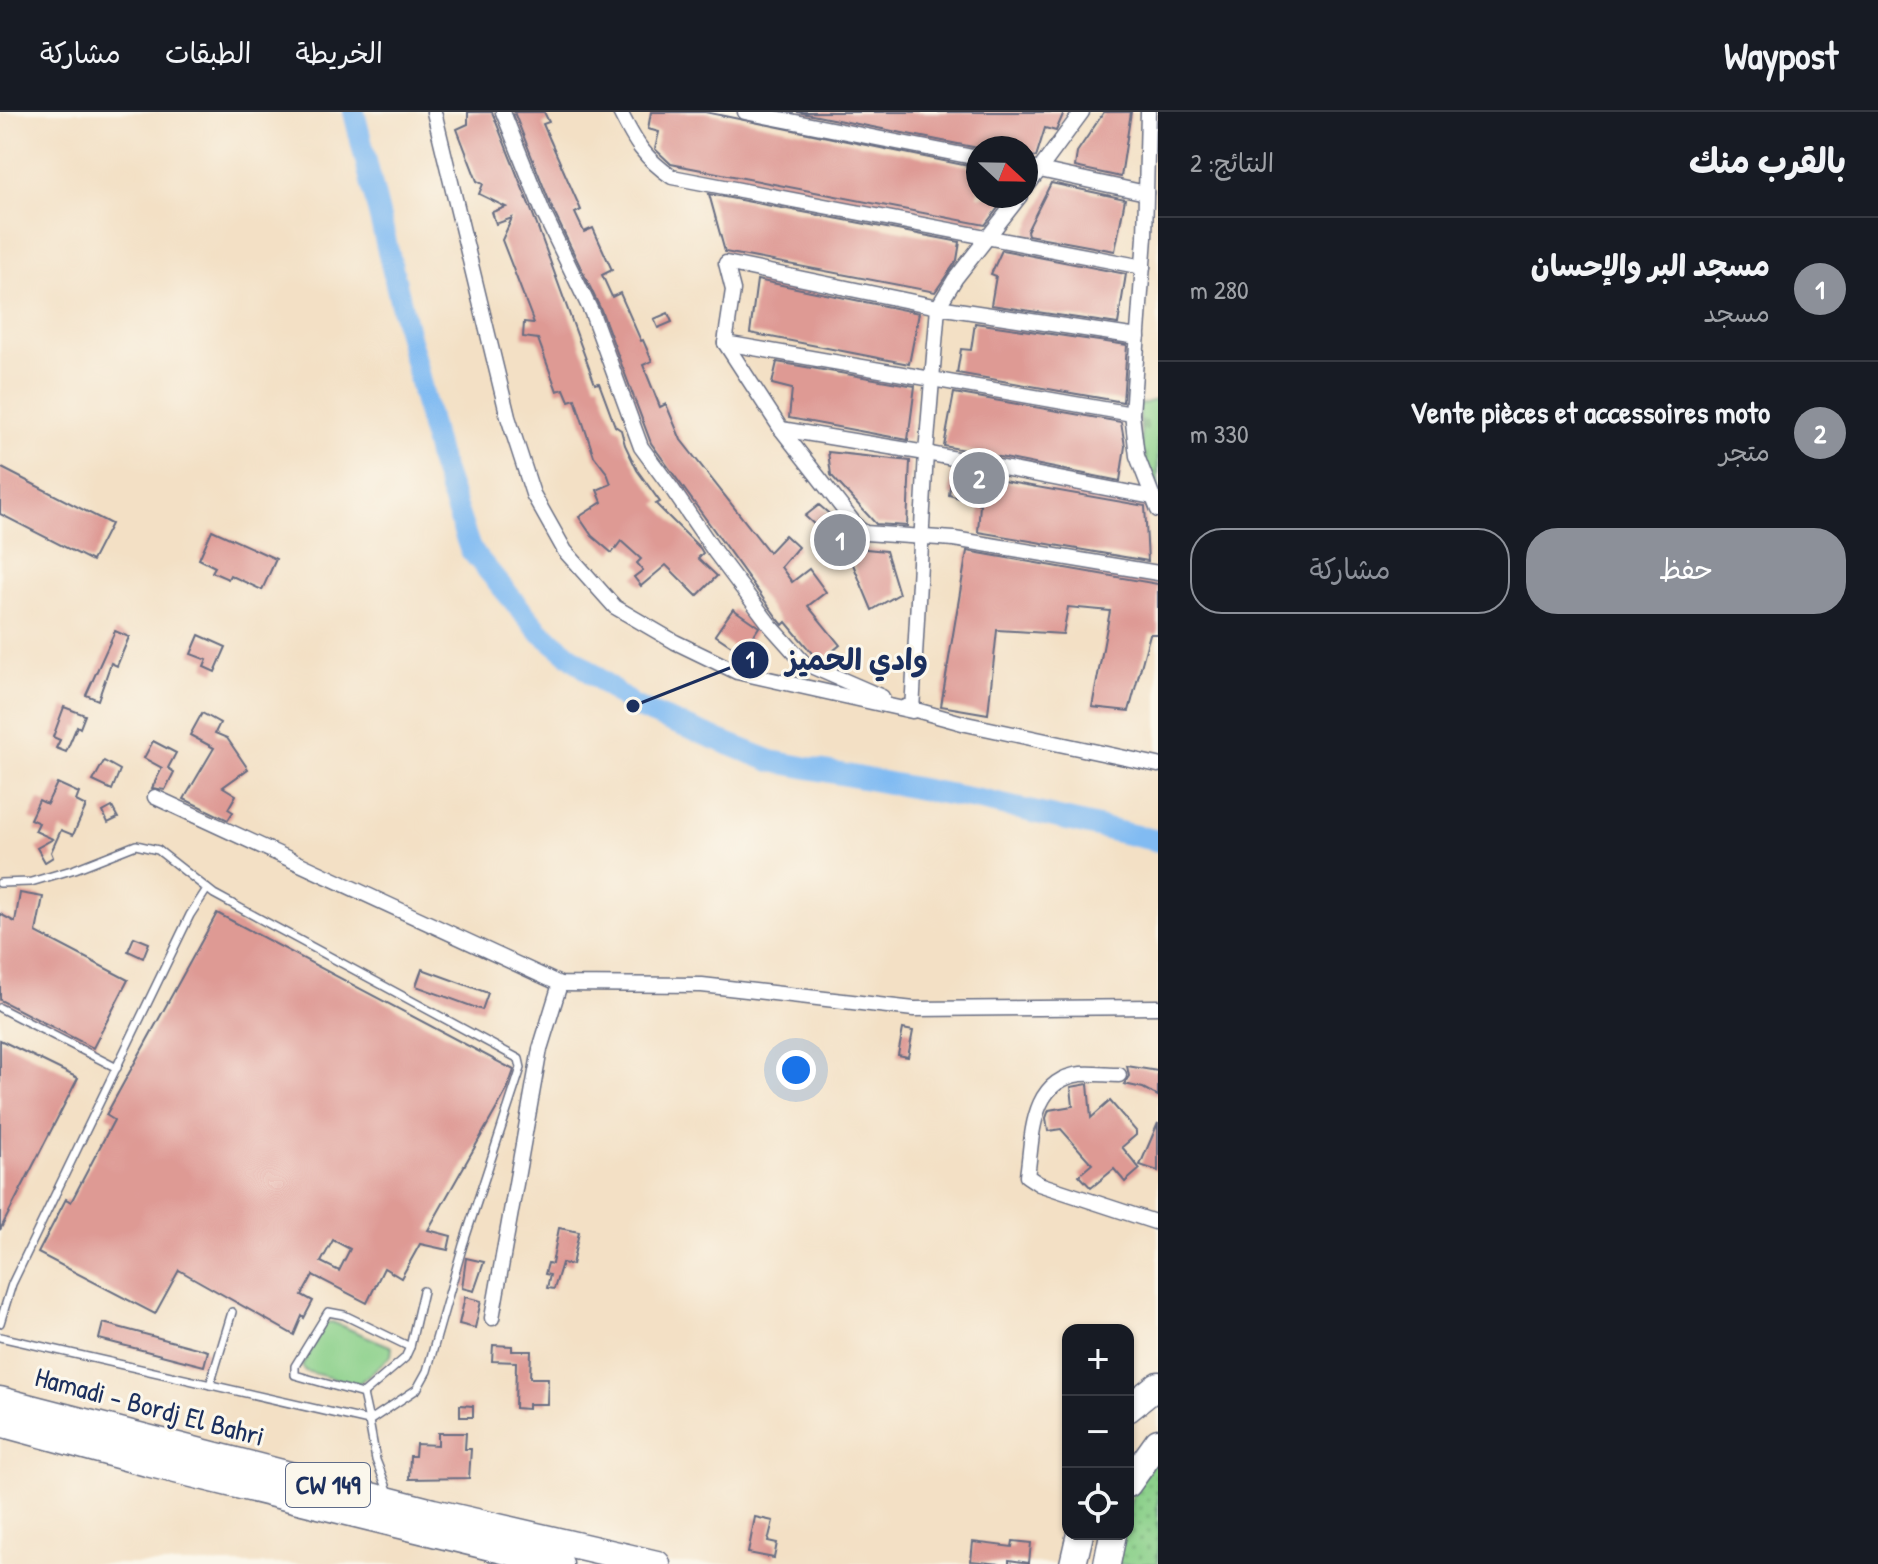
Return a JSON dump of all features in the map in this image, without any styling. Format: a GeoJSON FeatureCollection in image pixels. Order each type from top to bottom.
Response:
{"type":"FeatureCollection","features":[{"type":"Feature","properties":{"kind":"highway"},"geometry":{"type":"LineString","coordinates":[[1134,1404],[1158,1385]]}},
{"type":"Feature","properties":{"kind":"highway","name":"Hamadi - Bordj El Bahri"},"geometry":{"type":"LineString","coordinates":[[0,1400],[393,1502],[657,1564]]}},
{"type":"Feature","properties":{"kind":"highway","name":"Hamadi - Bordj El Bahri"},"geometry":{"type":"LineString","coordinates":[[0,1423],[560,1564]]}},
{"type":"Feature","properties":{"kind":"highway"},"geometry":{"type":"LineString","coordinates":[[1134,1476],[1158,1442]]}},
{"type":"Feature","properties":{"kind":"highway"},"geometry":{"type":"LineString","coordinates":[[1073,1564],[1079,1540]]}},
{"type":"Feature","properties":{"kind":"highway"},"geometry":{"type":"LineString","coordinates":[[1107,1564],[1112,1540]]}},
{"type":"Feature","properties":{"kind":"street"},"geometry":{"type":"LineString","coordinates":[[434,112],[508,417],[533,494],[565,551],[615,607],[675,642],[737,672],[1158,765]]}},
{"type":"Feature","properties":{"kind":"street"},"geometry":{"type":"LineString","coordinates":[[503,112],[543,212],[592,313],[641,447],[761,613],[804,663],[912,711]]}},
{"type":"Feature","properties":{"kind":"street"},"geometry":{"type":"LineString","coordinates":[[620,112],[630,134],[650,162],[672,177],[1143,267]]}},
{"type":"Feature","properties":{"kind":"street"},"geometry":{"type":"LineString","coordinates":[[745,112],[966,156]]}},
{"type":"Feature","properties":{"kind":"street"},"geometry":{"type":"LineString","coordinates":[[1038,163],[1082,112]]}},
{"type":"Feature","properties":{"kind":"street"},"geometry":{"type":"LineString","coordinates":[[1148,112],[1153,152],[1146,193],[1151,238],[1143,267],[1132,414],[1137,456],[1155,503]]}},
{"type":"Feature","properties":{"kind":"street"},"geometry":{"type":"LineString","coordinates":[[1038,170],[1146,193]]}},
{"type":"Feature","properties":{"kind":"street"},"geometry":{"type":"LineString","coordinates":[[912,711],[926,453],[938,307],[955,279],[1011,208]]}},
{"type":"Feature","properties":{"kind":"street"},"geometry":{"type":"LineString","coordinates":[[1138,337],[938,307],[726,263],[733,290],[725,343],[781,429],[858,528],[865,533],[954,539],[1158,573]]}},
{"type":"Feature","properties":{"kind":"street"},"geometry":{"type":"LineString","coordinates":[[725,343],[1132,414]]}},
{"type":"Feature","properties":{"kind":"street"},"geometry":{"type":"LineString","coordinates":[[781,429],[926,453],[1155,503]]}},
{"type":"Feature","properties":{"kind":"street"},"geometry":{"type":"LineString","coordinates":[[155,797],[560,984],[702,985],[914,1009],[1158,1007]]}},
{"type":"Feature","properties":{"kind":"street"},"geometry":{"type":"LineString","coordinates":[[492,1318],[540,1049],[560,984]]}},
{"type":"Feature","properties":{"kind":"street"},"geometry":{"type":"LineString","coordinates":[[1119,1075],[1079,1074],[1049,1090],[1037,1111],[1027,1176],[1039,1184],[1158,1223]]}},
{"type":"Feature","properties":{"kind":"lane"},"geometry":{"type":"LineString","coordinates":[[0,883],[31,882],[60,874],[136,845],[158,850],[207,889],[519,1059],[521,1068],[463,1245],[427,1371],[417,1389],[369,1421],[0,1337]]}},
{"type":"Feature","properties":{"kind":"lane"},"geometry":{"type":"LineString","coordinates":[[0,1323],[12,1284],[190,915],[207,889]]}},
{"type":"Feature","properties":{"kind":"lane"},"geometry":{"type":"LineString","coordinates":[[0,1008],[117,1068]]}},
{"type":"Feature","properties":{"kind":"lane"},"geometry":{"type":"LineString","coordinates":[[363,1394],[405,1358],[423,1291]]}},
{"type":"Feature","properties":{"kind":"lane"},"geometry":{"type":"LineString","coordinates":[[210,1385],[232,1312]]}},
{"type":"Feature","properties":{"kind":"lane"},"geometry":{"type":"LineString","coordinates":[[363,1394],[295,1375],[295,1366],[328,1312],[344,1315],[410,1347]]}},
{"type":"Feature","properties":{"kind":"lane"},"geometry":{"type":"LineString","coordinates":[[363,1394],[376,1460],[393,1502]]}},
{"type":"Feature","properties":{"kind":"green space"},"geometry":{"type":"Polygon","coordinates":[[[1158,399],[1158,491],[1143,461],[1139,405],[1158,399]]]}},
{"type":"Feature","properties":{"kind":"green space"},"geometry":{"type":"Polygon","coordinates":[[[332,1322],[392,1347],[391,1356],[357,1385],[305,1371],[302,1366],[325,1323],[332,1322]]]}},
{"type":"Feature","properties":{"kind":"green space"},"geometry":{"type":"Polygon","coordinates":[[[1158,1456],[1158,1564],[1113,1564],[1118,1540],[1134,1540],[1134,1492],[1158,1456]]]}},
{"type":"Feature","properties":{"kind":"building"},"geometry":{"type":"Polygon","coordinates":[[[468,112],[492,112],[595,384],[599,383],[615,426],[621,430],[637,470],[660,502],[656,504],[700,548],[703,553],[698,558],[717,576],[697,596],[666,565],[641,586],[634,577],[643,570],[637,563],[641,559],[621,541],[612,553],[592,536],[579,517],[602,502],[597,490],[611,484],[594,456],[575,399],[569,401],[564,389],[557,391],[538,339],[523,337],[524,322],[534,323],[502,240],[512,218],[496,224],[492,212],[506,207],[479,194],[483,184],[477,181],[457,129],[468,124],[468,112]]]}},
{"type":"Feature","properties":{"kind":"building"},"geometry":{"type":"Polygon","coordinates":[[[514,112],[544,112],[549,122],[543,124],[581,210],[575,213],[584,232],[593,228],[612,270],[602,275],[612,297],[620,293],[643,340],[652,361],[643,365],[660,407],[666,404],[681,440],[769,552],[785,535],[798,547],[781,567],[792,582],[809,569],[826,592],[808,606],[840,645],[822,660],[815,657],[786,622],[783,625],[778,619],[651,443],[601,310],[552,208],[514,112]]]}},
{"type":"Feature","properties":{"kind":"building"},"geometry":{"type":"Polygon","coordinates":[[[651,112],[705,112],[966,166],[966,208],[998,208],[985,225],[671,164],[655,149],[659,132],[648,129],[651,112]]]}},
{"type":"Feature","properties":{"kind":"building"},"geometry":{"type":"Polygon","coordinates":[[[797,112],[1064,112],[1056,131],[1045,128],[1038,151],[1038,136],[966,136],[966,146],[797,112]]]}},
{"type":"Feature","properties":{"kind":"building"},"geometry":{"type":"Polygon","coordinates":[[[1104,112],[1131,112],[1121,177],[1075,167],[1077,152],[1104,112]]]}},
{"type":"Feature","properties":{"kind":"building"},"geometry":{"type":"Polygon","coordinates":[[[1051,183],[1125,199],[1115,251],[1028,235],[1027,231],[1051,183]]]}},
{"type":"Feature","properties":{"kind":"building"},"geometry":{"type":"Polygon","coordinates":[[[709,194],[960,242],[957,260],[935,292],[725,252],[709,194]]]}},
{"type":"Feature","properties":{"kind":"building"},"geometry":{"type":"Polygon","coordinates":[[[1002,250],[1126,274],[1118,324],[991,305],[996,276],[991,274],[1002,250]]]}},
{"type":"Feature","properties":{"kind":"building"},"geometry":{"type":"Polygon","coordinates":[[[757,280],[919,313],[909,364],[750,333],[757,280]]]}},
{"type":"Feature","properties":{"kind":"building"},"geometry":{"type":"Polygon","coordinates":[[[668,313],[672,322],[658,328],[654,319],[668,313]]]}},
{"type":"Feature","properties":{"kind":"building"},"geometry":{"type":"Polygon","coordinates":[[[975,323],[1127,345],[1123,402],[957,373],[961,349],[971,350],[975,323]]]}},
{"type":"Feature","properties":{"kind":"building"},"geometry":{"type":"Polygon","coordinates":[[[777,362],[915,386],[908,440],[789,418],[792,389],[772,384],[777,362]]]}},
{"type":"Feature","properties":{"kind":"building"},"geometry":{"type":"Polygon","coordinates":[[[954,393],[1121,422],[1125,446],[1120,481],[944,446],[954,393]]]}},
{"type":"Feature","properties":{"kind":"building"},"geometry":{"type":"Polygon","coordinates":[[[828,452],[910,461],[907,526],[876,524],[831,475],[828,452]]]}},
{"type":"Feature","properties":{"kind":"building"},"geometry":{"type":"Polygon","coordinates":[[[0,467],[111,524],[92,561],[0,514],[0,467]]]}},
{"type":"Feature","properties":{"kind":"building"},"geometry":{"type":"Polygon","coordinates":[[[952,472],[1145,506],[1148,561],[978,532],[980,504],[949,495],[952,472]]]}},
{"type":"Feature","properties":{"kind":"building"},"geometry":{"type":"Polygon","coordinates":[[[819,505],[866,549],[886,551],[899,594],[872,610],[850,557],[805,516],[819,505]]]}},
{"type":"Feature","properties":{"kind":"building"},"geometry":{"type":"Polygon","coordinates":[[[212,530],[276,559],[262,590],[230,575],[228,579],[212,572],[215,567],[199,559],[212,530]]]}},
{"type":"Feature","properties":{"kind":"building"},"geometry":{"type":"Polygon","coordinates":[[[967,551],[1158,584],[1158,634],[1150,634],[1129,711],[1092,707],[1110,611],[1068,607],[1063,634],[997,630],[988,714],[941,706],[967,551]]]}},
{"type":"Feature","properties":{"kind":"building"},"geometry":{"type":"Polygon","coordinates":[[[733,609],[759,627],[742,653],[715,635],[733,609]]]}},
{"type":"Feature","properties":{"kind":"building"},"geometry":{"type":"Polygon","coordinates":[[[115,631],[129,637],[117,666],[111,663],[98,700],[86,695],[115,631]]]}},
{"type":"Feature","properties":{"kind":"building"},"geometry":{"type":"Polygon","coordinates":[[[199,635],[226,647],[215,672],[204,667],[207,660],[191,654],[199,635]]]}},
{"type":"Feature","properties":{"kind":"building"},"geometry":{"type":"Polygon","coordinates":[[[64,707],[85,715],[66,752],[56,748],[60,740],[53,737],[64,707]]]}},
{"type":"Feature","properties":{"kind":"building"},"geometry":{"type":"Polygon","coordinates":[[[202,713],[220,723],[215,733],[227,738],[248,769],[223,787],[236,795],[228,809],[233,812],[228,820],[184,799],[214,748],[190,735],[202,713]]]}},
{"type":"Feature","properties":{"kind":"building"},"geometry":{"type":"Polygon","coordinates":[[[153,741],[176,753],[168,768],[174,772],[165,790],[152,788],[162,768],[144,758],[153,741]]]}},
{"type":"Feature","properties":{"kind":"building"},"geometry":{"type":"Polygon","coordinates":[[[104,761],[120,770],[112,790],[93,781],[104,761]]]}},
{"type":"Feature","properties":{"kind":"building"},"geometry":{"type":"Polygon","coordinates":[[[57,783],[79,793],[76,801],[86,806],[73,835],[61,830],[51,852],[53,857],[45,862],[37,848],[53,839],[35,831],[39,823],[30,819],[39,800],[47,804],[57,783]]]}},
{"type":"Feature","properties":{"kind":"building"},"geometry":{"type":"Polygon","coordinates":[[[112,807],[118,818],[108,823],[103,812],[112,807]]]}},
{"type":"Feature","properties":{"kind":"building"},"geometry":{"type":"Polygon","coordinates":[[[20,893],[43,897],[36,932],[128,980],[93,1048],[0,1000],[0,914],[15,922],[20,893]]]}},
{"type":"Feature","properties":{"kind":"building"},"geometry":{"type":"Polygon","coordinates":[[[217,913],[514,1070],[507,1090],[428,1230],[451,1236],[448,1250],[420,1244],[401,1278],[384,1268],[367,1303],[313,1275],[302,1295],[313,1301],[294,1335],[179,1270],[155,1314],[38,1253],[66,1199],[71,1202],[114,1120],[106,1115],[217,913]],[[333,1240],[321,1262],[339,1271],[350,1249],[333,1240]]]}},
{"type":"Feature","properties":{"kind":"building"},"geometry":{"type":"Polygon","coordinates":[[[134,937],[149,943],[143,958],[128,951],[134,937]]]}},
{"type":"Feature","properties":{"kind":"building"},"geometry":{"type":"Polygon","coordinates":[[[422,969],[488,993],[482,1010],[416,986],[422,969]]]}},
{"type":"Feature","properties":{"kind":"building"},"geometry":{"type":"Polygon","coordinates":[[[903,1029],[913,1031],[908,1057],[898,1055],[903,1029]]]}},
{"type":"Feature","properties":{"kind":"building"},"geometry":{"type":"Polygon","coordinates":[[[0,1040],[78,1078],[0,1230],[0,1040]]]}},
{"type":"Feature","properties":{"kind":"building"},"geometry":{"type":"Polygon","coordinates":[[[1127,1066],[1158,1071],[1158,1096],[1143,1088],[1124,1084],[1129,1076],[1127,1066]]]}},
{"type":"Feature","properties":{"kind":"building"},"geometry":{"type":"Polygon","coordinates":[[[1088,1084],[1091,1118],[1110,1101],[1136,1131],[1136,1135],[1122,1147],[1140,1169],[1125,1182],[1114,1169],[1091,1188],[1079,1175],[1092,1164],[1061,1129],[1048,1131],[1046,1118],[1049,1110],[1073,1106],[1071,1087],[1088,1084]]]}},
{"type":"Feature","properties":{"kind":"building"},"geometry":{"type":"Polygon","coordinates":[[[1158,1123],[1158,1171],[1140,1165],[1158,1123]]]}},
{"type":"Feature","properties":{"kind":"building"},"geometry":{"type":"Polygon","coordinates":[[[559,1228],[579,1232],[572,1265],[562,1263],[554,1289],[547,1288],[550,1275],[545,1274],[548,1263],[552,1264],[559,1228]]]}},
{"type":"Feature","properties":{"kind":"building"},"geometry":{"type":"Polygon","coordinates":[[[466,1258],[484,1262],[474,1291],[462,1288],[466,1258]]]}},
{"type":"Feature","properties":{"kind":"building"},"geometry":{"type":"Polygon","coordinates":[[[465,1297],[481,1301],[475,1328],[459,1324],[465,1297]]]}},
{"type":"Feature","properties":{"kind":"building"},"geometry":{"type":"Polygon","coordinates":[[[103,1323],[208,1351],[204,1366],[99,1339],[103,1323]]]}},
{"type":"Feature","properties":{"kind":"building"},"geometry":{"type":"Polygon","coordinates":[[[493,1345],[512,1346],[512,1351],[531,1351],[530,1378],[548,1378],[547,1404],[528,1404],[528,1409],[515,1408],[516,1362],[492,1361],[493,1345]]]}},
{"type":"Feature","properties":{"kind":"building"},"geometry":{"type":"Polygon","coordinates":[[[460,1405],[473,1406],[473,1417],[460,1417],[460,1405]]]}},
{"type":"Feature","properties":{"kind":"building"},"geometry":{"type":"Polygon","coordinates":[[[438,1433],[466,1433],[465,1449],[471,1449],[469,1478],[409,1479],[410,1456],[415,1456],[416,1444],[438,1445],[438,1433]]]}},
{"type":"Feature","properties":{"kind":"building"},"geometry":{"type":"Polygon","coordinates":[[[755,1517],[773,1521],[768,1541],[777,1543],[774,1558],[748,1553],[755,1517]]]}},
{"type":"Feature","properties":{"kind":"building"},"geometry":{"type":"Polygon","coordinates":[[[1013,1541],[1031,1543],[1029,1563],[971,1561],[973,1542],[1012,1547],[1013,1541]]]}},
{"type":"Feature","properties":{"kind":"waterway"},"geometry":{"type":"LineString","coordinates":[[354,112],[438,455],[470,549],[539,631],[633,706],[771,761],[985,801],[1158,841]]}},
{"type":"Feature","properties":{"kind":"place","name":"Vente pièces et accessoires moto"},"geometry":{"type":"Point","coordinates":[979,478]}},
{"type":"Feature","properties":{"kind":"place","name":"مسجد البر والإحسان"},"geometry":{"type":"Point","coordinates":[840,540]}},
{"type":"Feature","properties":{"kind":"place","name":"وادي الحميز"},"geometry":{"type":"Point","coordinates":[633,706]}}]}
